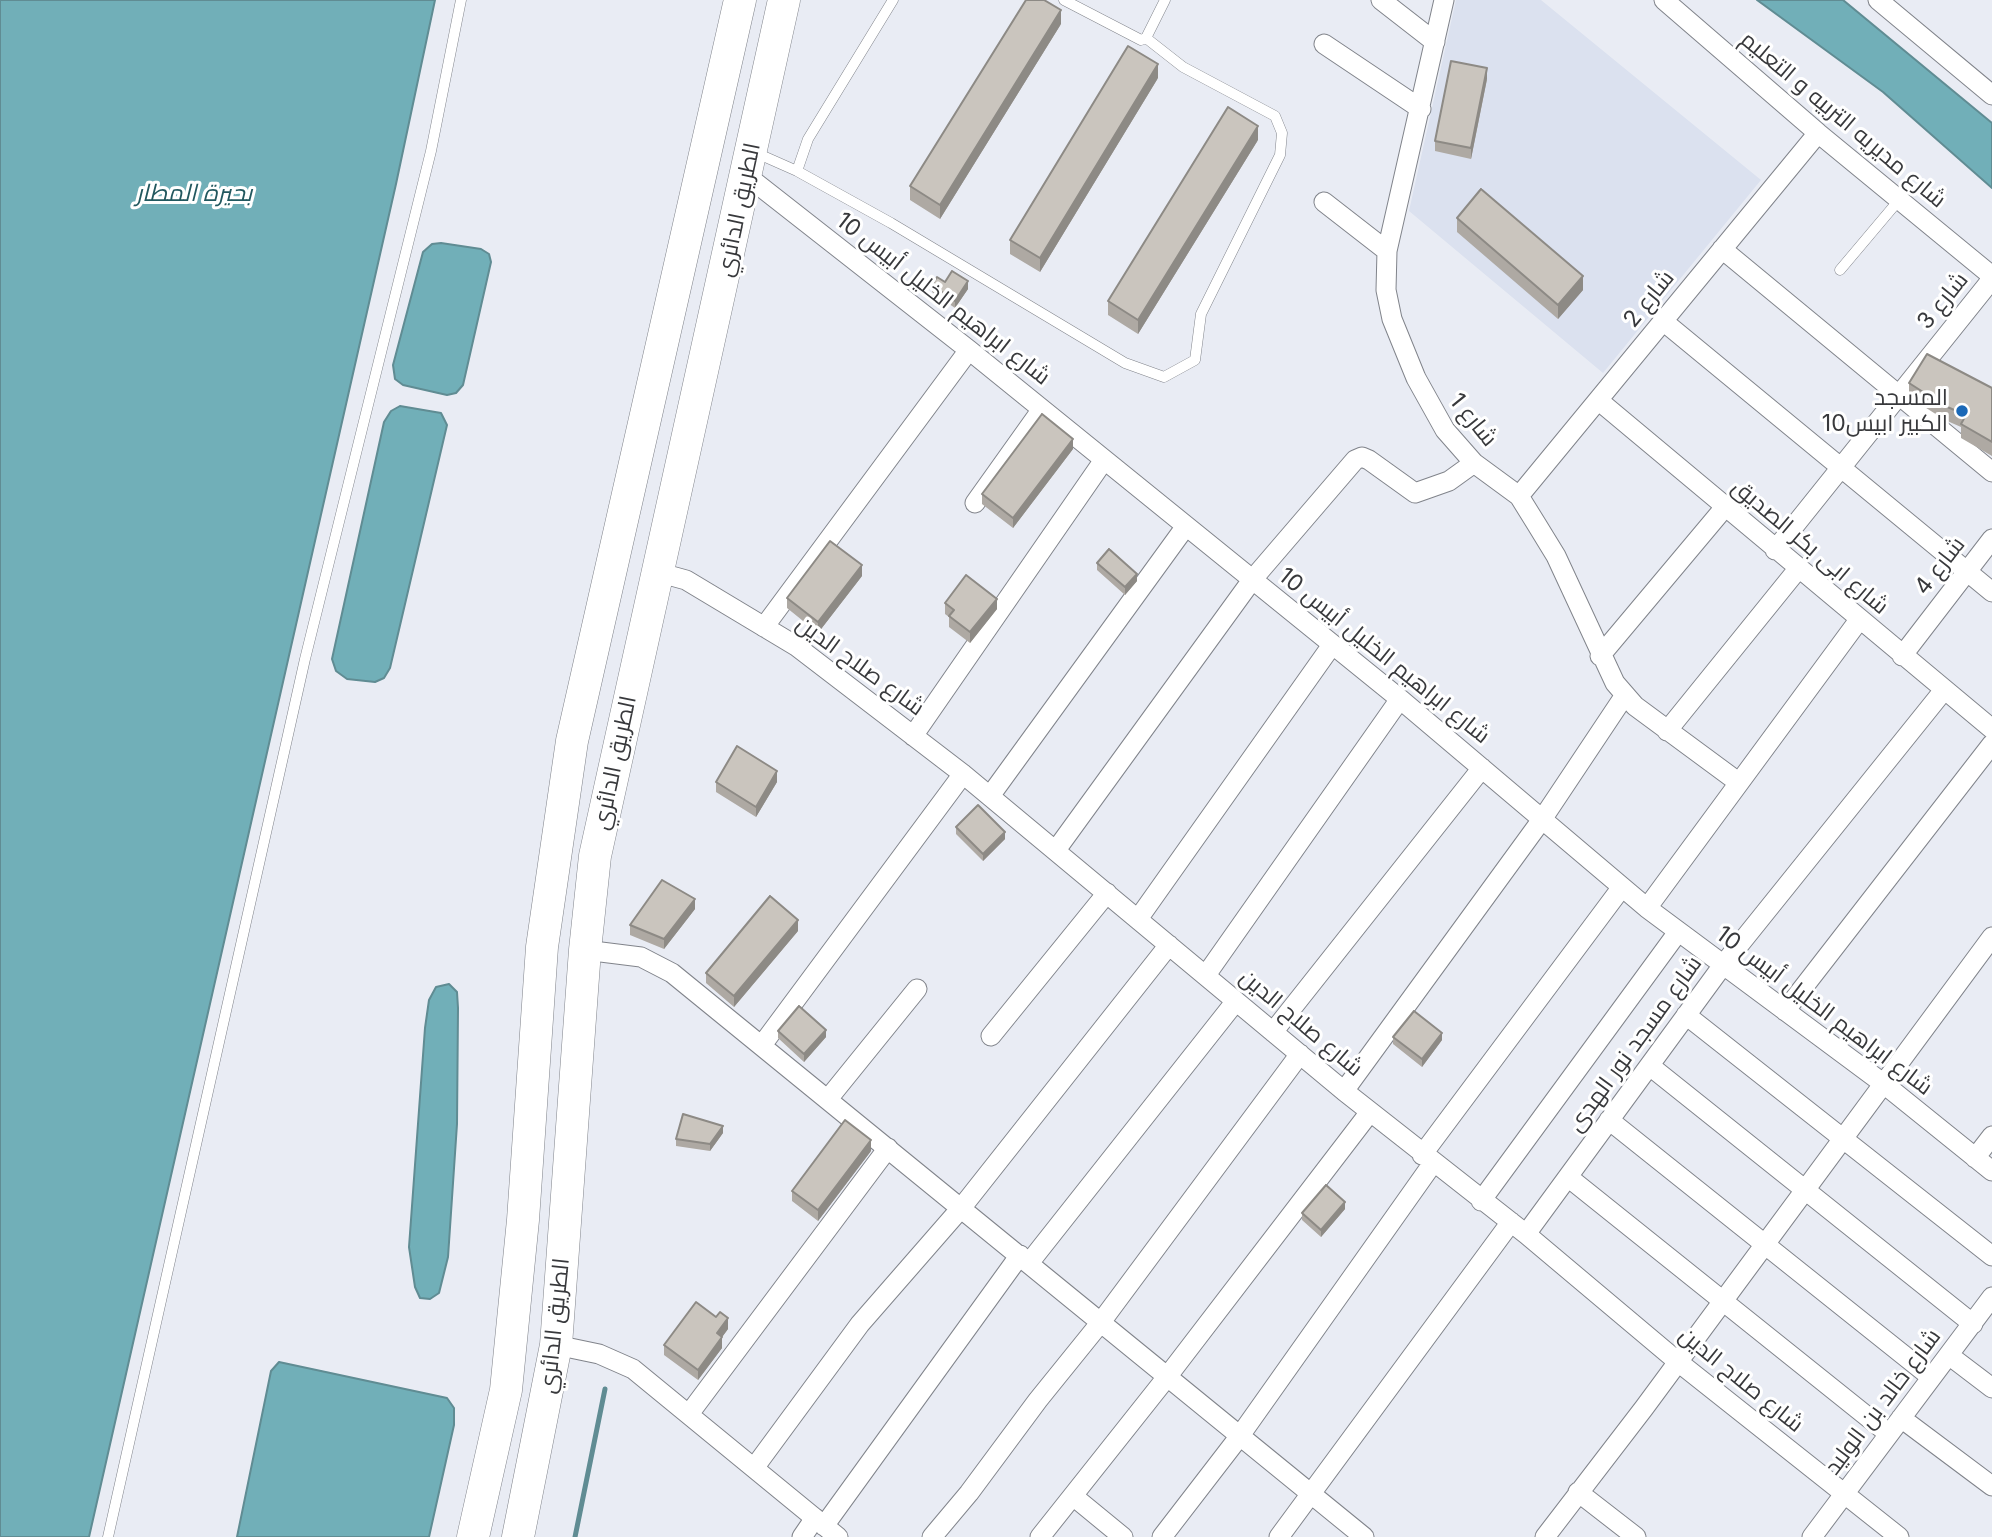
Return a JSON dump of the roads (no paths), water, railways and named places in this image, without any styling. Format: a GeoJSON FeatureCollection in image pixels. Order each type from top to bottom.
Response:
{"type":"FeatureCollection","features":[{"type":"Feature","properties":{"kind":"main road","name":"الطريق الدائري"},"geometry":{"type":"LineString","coordinates":[[474,1537],[506,1390],[523,1220],[542,947],[572,741],[740,0]]}},
{"type":"Feature","properties":{"kind":"main road","name":"الطريق الدائري"},"geometry":{"type":"LineString","coordinates":[[518,1537],[556,1345],[594,856],[784,0]]}},
{"type":"Feature","properties":{"kind":"street"},"geometry":{"type":"LineString","coordinates":[[1381,0],[1435,42]]}},
{"type":"Feature","properties":{"kind":"street","name":"شارع 1"},"geometry":{"type":"LineString","coordinates":[[1444,0],[1387,251],[1386,290],[1392,319],[1430,405],[1445,430],[1474,463],[1519,496],[1556,556],[1600,656],[1625,695],[1668,732],[1738,782]]}},
{"type":"Feature","properties":{"kind":"street","name":"شارع مديريه التربيه و التعليم"},"geometry":{"type":"LineString","coordinates":[[1664,0],[1992,278]]}},
{"type":"Feature","properties":{"kind":"street"},"geometry":{"type":"LineString","coordinates":[[1878,0],[1992,94]]}},
{"type":"Feature","properties":{"kind":"street"},"geometry":{"type":"LineString","coordinates":[[1324,44],[1421,109]]}},
{"type":"Feature","properties":{"kind":"street","name":"شارع 2"},"geometry":{"type":"LineString","coordinates":[[1519,496],[1818,133]]}},
{"type":"Feature","properties":{"kind":"street","name":"شارع ابراهيم الخليل أبيس 10"},"geometry":{"type":"LineString","coordinates":[[749,164],[969,350],[1400,699],[1647,908],[1884,1084],[1992,1171]]}},
{"type":"Feature","properties":{"kind":"street"},"geometry":{"type":"LineString","coordinates":[[1324,202],[1387,251]]}},
{"type":"Feature","properties":{"kind":"street"},"geometry":{"type":"LineString","coordinates":[[1722,248],[1992,472]]}},
{"type":"Feature","properties":{"kind":"street","name":"شارع 3"},"geometry":{"type":"LineString","coordinates":[[1774,550],[1992,278]]}},
{"type":"Feature","properties":{"kind":"street"},"geometry":{"type":"LineString","coordinates":[[1663,321],[1992,592]]}},
{"type":"Feature","properties":{"kind":"street"},"geometry":{"type":"LineString","coordinates":[[764,627],[969,350]]}},
{"type":"Feature","properties":{"kind":"street","name":"شارع ابى بكر الصديق"},"geometry":{"type":"LineString","coordinates":[[1598,400],[1774,550],[1992,729]]}},
{"type":"Feature","properties":{"kind":"street"},"geometry":{"type":"LineString","coordinates":[[975,503],[1042,409]]}},
{"type":"Feature","properties":{"kind":"street"},"geometry":{"type":"LineString","coordinates":[[1056,850],[1252,580],[1355,460],[1362,457],[1369,460],[1415,492],[1448,481],[1474,463]]}},
{"type":"Feature","properties":{"kind":"street"},"geometry":{"type":"LineString","coordinates":[[913,736],[1104,460]]}},
{"type":"Feature","properties":{"kind":"street"},"geometry":{"type":"LineString","coordinates":[[1600,656],[1725,508]]}},
{"type":"Feature","properties":{"kind":"street"},"geometry":{"type":"LineString","coordinates":[[990,796],[1186,526]]}},
{"type":"Feature","properties":{"kind":"street","name":"شارع 4"},"geometry":{"type":"LineString","coordinates":[[1902,656],[1992,539]]}},
{"type":"Feature","properties":{"kind":"street"},"geometry":{"type":"LineString","coordinates":[[1668,732],[1798,569]]}},
{"type":"Feature","properties":{"kind":"street","name":"شارع صلاح الدين"},"geometry":{"type":"LineString","coordinates":[[657,572],[685,580],[764,627],[826,668],[963,774],[1344,1091],[1518,1228],[1677,1361],[1899,1537]]}},
{"type":"Feature","properties":{"kind":"street"},"geometry":{"type":"LineString","coordinates":[[1647,908],[1859,620]]}},
{"type":"Feature","properties":{"kind":"street"},"geometry":{"type":"LineString","coordinates":[[1138,919],[1332,645]]}},
{"type":"Feature","properties":{"kind":"street","name":"شارع مسجد نور الهدى"},"geometry":{"type":"LineString","coordinates":[[1279,1537],[1518,1228],[1567,1177],[1723,965],[1944,690]]}},
{"type":"Feature","properties":{"kind":"street"},"geometry":{"type":"LineString","coordinates":[[1344,1091],[1543,818],[1625,695]]}},
{"type":"Feature","properties":{"kind":"street"},"geometry":{"type":"LineString","coordinates":[[1206,975],[1400,699]]}},
{"type":"Feature","properties":{"kind":"street"},"geometry":{"type":"LineString","coordinates":[[1784,1011],[1992,744]]}},
{"type":"Feature","properties":{"kind":"street"},"geometry":{"type":"LineString","coordinates":[[1273,1032],[1482,768]]}},
{"type":"Feature","properties":{"kind":"street"},"geometry":{"type":"LineString","coordinates":[[762,1045],[963,774]]}},
{"type":"Feature","properties":{"kind":"street"},"geometry":{"type":"LineString","coordinates":[[1162,1537],[1239,1437],[1428,1159],[1622,887]]}},
{"type":"Feature","properties":{"kind":"street"},"geometry":{"type":"LineString","coordinates":[[991,1036],[1107,893]]}},
{"type":"Feature","properties":{"kind":"street"},"geometry":{"type":"LineString","coordinates":[[1481,1201],[1678,932]]}},
{"type":"Feature","properties":{"kind":"street"},"geometry":{"type":"LineString","coordinates":[[1545,1537],[1992,937]]}},
{"type":"Feature","properties":{"kind":"street"},"geometry":{"type":"LineString","coordinates":[[754,1468],[860,1324],[962,1206],[1169,945]]}},
{"type":"Feature","properties":{"kind":"street"},"geometry":{"type":"LineString","coordinates":[[585,950],[641,957],[660,967],[762,1045],[962,1206],[1239,1437],[1364,1537]]}},
{"type":"Feature","properties":{"kind":"street"},"geometry":{"type":"LineString","coordinates":[[828,1099],[917,989]]}},
{"type":"Feature","properties":{"kind":"street"},"geometry":{"type":"LineString","coordinates":[[802,1537],[826,1527],[1024,1259],[1236,1000]]}},
{"type":"Feature","properties":{"kind":"street"},"geometry":{"type":"LineString","coordinates":[[1686,1015],[1992,1256]]}},
{"type":"Feature","properties":{"kind":"street"},"geometry":{"type":"LineString","coordinates":[[932,1537],[1101,1322],[1300,1054]]}},
{"type":"Feature","properties":{"kind":"street"},"geometry":{"type":"LineString","coordinates":[[1650,1066],[1973,1324]]}},
{"type":"Feature","properties":{"kind":"street"},"geometry":{"type":"LineString","coordinates":[[1040,1537],[1167,1377],[1370,1112]]}},
{"type":"Feature","properties":{"kind":"street"},"geometry":{"type":"LineString","coordinates":[[1609,1120],[1931,1377]]}},
{"type":"Feature","properties":{"kind":"street"},"geometry":{"type":"LineString","coordinates":[[1975,1158],[1992,1136]]}},
{"type":"Feature","properties":{"kind":"street"},"geometry":{"type":"LineString","coordinates":[[689,1415],[888,1148]]}},
{"type":"Feature","properties":{"kind":"street"},"geometry":{"type":"LineString","coordinates":[[1567,1177],[1889,1434]]}},
{"type":"Feature","properties":{"kind":"street","name":"شارع خالد بن الوليد"},"geometry":{"type":"LineString","coordinates":[[1812,1537],[1992,1297]]}},
{"type":"Feature","properties":{"kind":"street"},"geometry":{"type":"LineString","coordinates":[[556,1345],[599,1354],[633,1369],[826,1527]]}},
{"type":"Feature","properties":{"kind":"street"},"geometry":{"type":"LineString","coordinates":[[1950,1356],[1992,1388]]}},
{"type":"Feature","properties":{"kind":"street"},"geometry":{"type":"LineString","coordinates":[[1901,1418],[1992,1486]]}},
{"type":"Feature","properties":{"kind":"street"},"geometry":{"type":"LineString","coordinates":[[1578,1492],[1636,1537]]}},
{"type":"Feature","properties":{"kind":"street"},"geometry":{"type":"LineString","coordinates":[[1073,1496],[1123,1537]]}},
{"type":"Feature","properties":{"kind":"lane"},"geometry":{"type":"LineString","coordinates":[[108,1537],[305,659],[431,150],[461,0]]}},
{"type":"Feature","properties":{"kind":"lane"},"geometry":{"type":"LineString","coordinates":[[797,171],[808,139],[893,0]]}},
{"type":"Feature","properties":{"kind":"lane"},"geometry":{"type":"LineString","coordinates":[[1064,0],[1136,40],[1146,38]]}},
{"type":"Feature","properties":{"kind":"lane"},"geometry":{"type":"LineString","coordinates":[[1146,38],[1165,0]]}},
{"type":"Feature","properties":{"kind":"lane"},"geometry":{"type":"LineString","coordinates":[[749,164],[797,171],[1125,363],[1164,377],[1195,359],[1201,314],[1280,155],[1282,132],[1275,116],[1183,68],[1146,38]]}},
{"type":"Feature","properties":{"kind":"lane"},"geometry":{"type":"LineString","coordinates":[[1840,270],[1899,201]]}},
{"type":"Feature","properties":{"kind":"water","name":"بحيرة المطار"},"geometry":{"type":"Polygon","coordinates":[[[0,0],[435,0],[396,184],[89,1537],[0,1537],[0,0]]]}},
{"type":"Feature","properties":{"kind":"water"},"geometry":{"type":"Polygon","coordinates":[[[1757,0],[1843,0],[1992,123],[1992,188],[1883,92],[1757,0]]]}},
{"type":"Feature","properties":{"kind":"water"},"geometry":{"type":"Polygon","coordinates":[[[432,244],[481,249],[489,254],[491,262],[463,385],[456,393],[447,395],[403,385],[395,379],[393,365],[423,252],[432,244]]]}},
{"type":"Feature","properties":{"kind":"water"},"geometry":{"type":"Polygon","coordinates":[[[400,406],[441,413],[447,425],[390,668],[384,678],[375,682],[347,679],[336,671],[332,659],[384,422],[391,411],[400,406]]]}},
{"type":"Feature","properties":{"kind":"water"},"geometry":{"type":"Polygon","coordinates":[[[449,984],[457,992],[458,1008],[457,1124],[448,1257],[439,1293],[430,1299],[420,1298],[415,1287],[409,1247],[429,1000],[436,987],[449,984]]]}},
{"type":"Feature","properties":{"kind":"water"},"geometry":{"type":"Polygon","coordinates":[[[279,1362],[447,1398],[454,1408],[454,1425],[429,1537],[237,1537],[271,1371],[279,1362]]]}},
{"type":"Feature","properties":{"kind":"waterway"},"geometry":{"type":"LineString","coordinates":[[575,1537],[605,1389]]}},
{"type":"Feature","properties":{"kind":"place","name":"المسجد الكبير ابيس10"},"geometry":{"type":"Point","coordinates":[1962,411]}}]}
